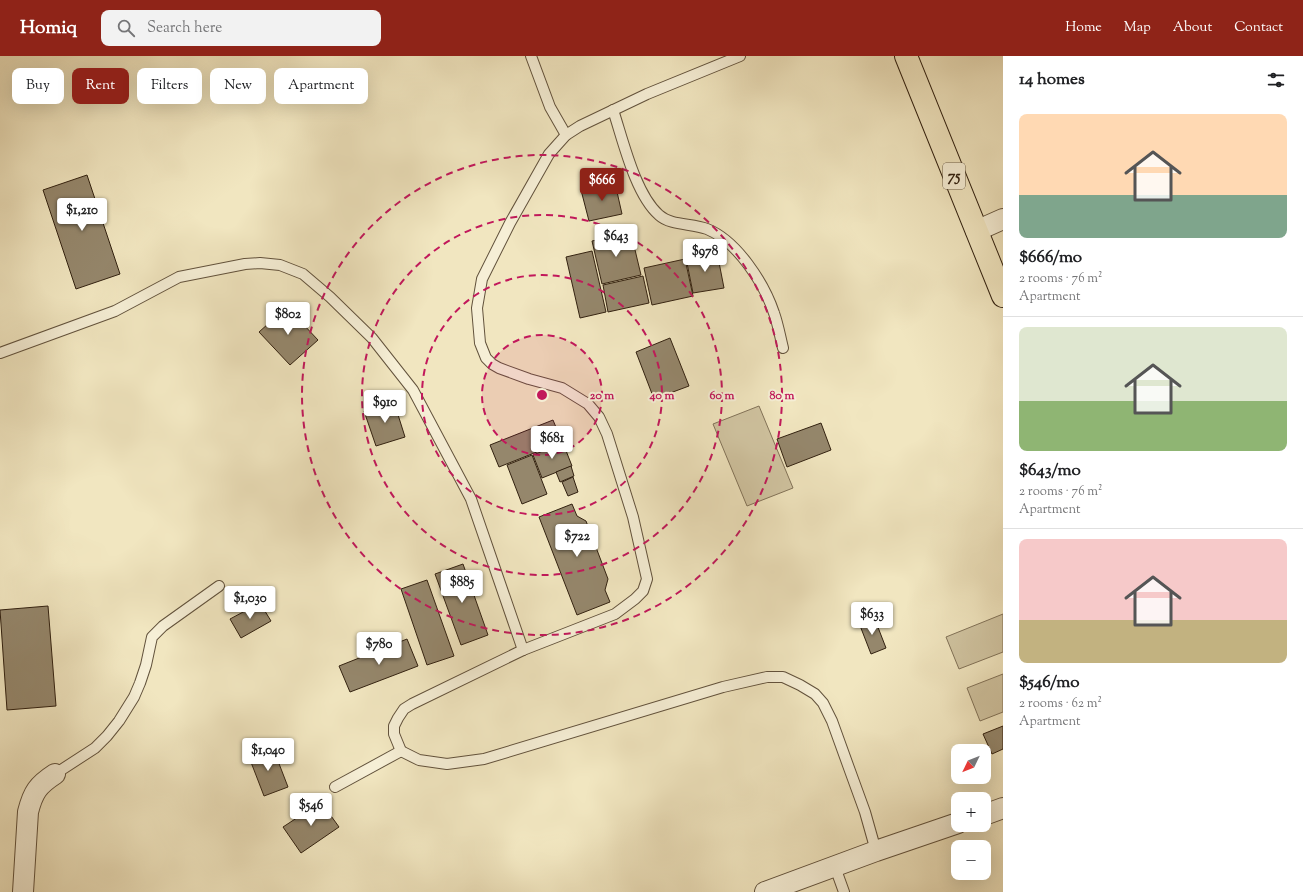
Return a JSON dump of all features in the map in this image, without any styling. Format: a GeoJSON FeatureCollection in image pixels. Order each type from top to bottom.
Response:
{"type":"FeatureCollection","features":[{"type":"Feature","properties":{"kind":"highway","name":"75"},"geometry":{"type":"LineString","coordinates":[[906,56],[1003,296]]}},
{"type":"Feature","properties":{"kind":"street"},"geometry":{"type":"LineString","coordinates":[[976,231],[1003,218]]}},
{"type":"Feature","properties":{"kind":"street"},"geometry":{"type":"LineString","coordinates":[[23,892],[28,812],[31,799],[36,790],[55,774]]}},
{"type":"Feature","properties":{"kind":"street"},"geometry":{"type":"LineString","coordinates":[[991,812],[1003,808]]}},
{"type":"Feature","properties":{"kind":"street"},"geometry":{"type":"LineString","coordinates":[[765,892],[951,825]]}},
{"type":"Feature","properties":{"kind":"lane"},"geometry":{"type":"LineString","coordinates":[[531,56],[550,107],[566,135]]}},
{"type":"Feature","properties":{"kind":"lane"},"geometry":{"type":"LineString","coordinates":[[740,56],[647,94],[580,126],[566,135],[549,154],[510,223],[482,279],[476,308],[480,343],[486,358],[492,364],[498,368],[529,379],[562,388],[588,404],[599,417],[607,434],[633,517],[647,580],[643,591],[615,614],[523,650],[421,699],[404,709],[394,726],[394,734],[401,751],[419,760],[447,764],[484,759],[723,687],[767,677],[783,677],[815,694],[823,703],[832,721],[849,768],[876,851]]}},
{"type":"Feature","properties":{"kind":"lane"},"geometry":{"type":"LineString","coordinates":[[613,110],[635,177],[643,194],[651,206],[666,220],[695,225],[707,229],[717,234],[734,248],[761,283],[774,312],[784,348]]}},
{"type":"Feature","properties":{"kind":"lane"},"geometry":{"type":"LineString","coordinates":[[0,353],[115,311],[179,277],[245,264],[260,263],[280,266],[303,274],[372,338],[413,390],[471,499],[523,650]]}},
{"type":"Feature","properties":{"kind":"lane"},"geometry":{"type":"LineString","coordinates":[[55,774],[95,748],[119,721],[140,684],[152,637],[163,626],[219,586]]}},
{"type":"Feature","properties":{"kind":"lane"},"geometry":{"type":"LineString","coordinates":[[335,787],[401,751]]}},
{"type":"Feature","properties":{"kind":"lane"},"geometry":{"type":"LineString","coordinates":[[835,867],[844,892]]}},
{"type":"Feature","properties":{"kind":"shaded area"},"geometry":{"type":"Polygon","coordinates":[[[759,406],[793,488],[747,506],[713,424],[759,406]]]}},
{"type":"Feature","properties":{"kind":"shaded area"},"geometry":{"type":"Polygon","coordinates":[[[1003,614],[1003,652],[959,669],[946,637],[1003,614]]]}},
{"type":"Feature","properties":{"kind":"shaded area"},"geometry":{"type":"Polygon","coordinates":[[[1003,674],[1003,712],[980,721],[967,688],[1003,674]]]}},
{"type":"Feature","properties":{"kind":"building"},"geometry":{"type":"Polygon","coordinates":[[[87,175],[120,274],[76,289],[43,190],[87,175]]]}},
{"type":"Feature","properties":{"kind":"building"},"geometry":{"type":"Polygon","coordinates":[[[615,183],[622,214],[589,221],[581,190],[615,183]]]}},
{"type":"Feature","properties":{"kind":"building"},"geometry":{"type":"Polygon","coordinates":[[[631,233],[641,275],[602,284],[592,241],[631,233]]]}},
{"type":"Feature","properties":{"kind":"building"},"geometry":{"type":"Polygon","coordinates":[[[592,251],[606,312],[580,318],[566,257],[592,251]]]}},
{"type":"Feature","properties":{"kind":"building"},"geometry":{"type":"Polygon","coordinates":[[[717,252],[724,288],[693,293],[686,258],[717,252]]]}},
{"type":"Feature","properties":{"kind":"building"},"geometry":{"type":"Polygon","coordinates":[[[685,259],[693,296],[652,305],[644,268],[685,259]]]}},
{"type":"Feature","properties":{"kind":"building"},"geometry":{"type":"Polygon","coordinates":[[[643,276],[649,303],[608,312],[603,285],[643,276]]]}},
{"type":"Feature","properties":{"kind":"building"},"geometry":{"type":"Polygon","coordinates":[[[287,307],[318,340],[290,365],[259,332],[287,307]]]}},
{"type":"Feature","properties":{"kind":"building"},"geometry":{"type":"Polygon","coordinates":[[[670,338],[689,386],[654,399],[636,352],[670,338]]]}},
{"type":"Feature","properties":{"kind":"building"},"geometry":{"type":"Polygon","coordinates":[[[394,402],[405,437],[376,446],[364,411],[394,402]]]}},
{"type":"Feature","properties":{"kind":"building"},"geometry":{"type":"Polygon","coordinates":[[[553,420],[562,442],[499,467],[490,445],[553,420]]]}},
{"type":"Feature","properties":{"kind":"building"},"geometry":{"type":"Polygon","coordinates":[[[821,423],[831,450],[787,467],[777,439],[821,423]]]}},
{"type":"Feature","properties":{"kind":"building"},"geometry":{"type":"Polygon","coordinates":[[[563,443],[572,466],[542,478],[533,455],[563,443]]]}},
{"type":"Feature","properties":{"kind":"building"},"geometry":{"type":"Polygon","coordinates":[[[532,455],[547,494],[522,504],[507,465],[532,455]]]}},
{"type":"Feature","properties":{"kind":"building"},"geometry":{"type":"Polygon","coordinates":[[[571,466],[574,476],[560,482],[556,472],[571,466]]]}},
{"type":"Feature","properties":{"kind":"building"},"geometry":{"type":"Polygon","coordinates":[[[573,477],[578,492],[568,496],[562,482],[573,477]]]}},
{"type":"Feature","properties":{"kind":"building"},"geometry":{"type":"Polygon","coordinates":[[[572,504],[577,516],[586,521],[608,579],[605,590],[610,602],[577,615],[539,517],[572,504]]]}},
{"type":"Feature","properties":{"kind":"building"},"geometry":{"type":"Polygon","coordinates":[[[463,564],[488,635],[461,645],[435,574],[463,564]]]}},
{"type":"Feature","properties":{"kind":"building"},"geometry":{"type":"Polygon","coordinates":[[[427,580],[454,656],[427,665],[401,589],[427,580]]]}},
{"type":"Feature","properties":{"kind":"building"},"geometry":{"type":"Polygon","coordinates":[[[260,603],[271,621],[241,638],[230,619],[260,603]]]}},
{"type":"Feature","properties":{"kind":"building"},"geometry":{"type":"Polygon","coordinates":[[[48,606],[56,706],[7,710],[0,610],[48,606]]]}},
{"type":"Feature","properties":{"kind":"building"},"geometry":{"type":"Polygon","coordinates":[[[874,617],[886,648],[871,654],[859,623],[874,617]]]}},
{"type":"Feature","properties":{"kind":"building"},"geometry":{"type":"Polygon","coordinates":[[[407,639],[418,666],[350,692],[339,666],[407,639]]]}},
{"type":"Feature","properties":{"kind":"building"},"geometry":{"type":"Polygon","coordinates":[[[1003,726],[1003,749],[992,754],[991,744],[988,744],[983,734],[1003,726]]]}},
{"type":"Feature","properties":{"kind":"building"},"geometry":{"type":"Polygon","coordinates":[[[273,748],[288,787],[264,796],[249,757],[273,748]]]}},
{"type":"Feature","properties":{"kind":"building"},"geometry":{"type":"Polygon","coordinates":[[[321,802],[339,827],[301,853],[283,827],[321,802]]]}}]}
